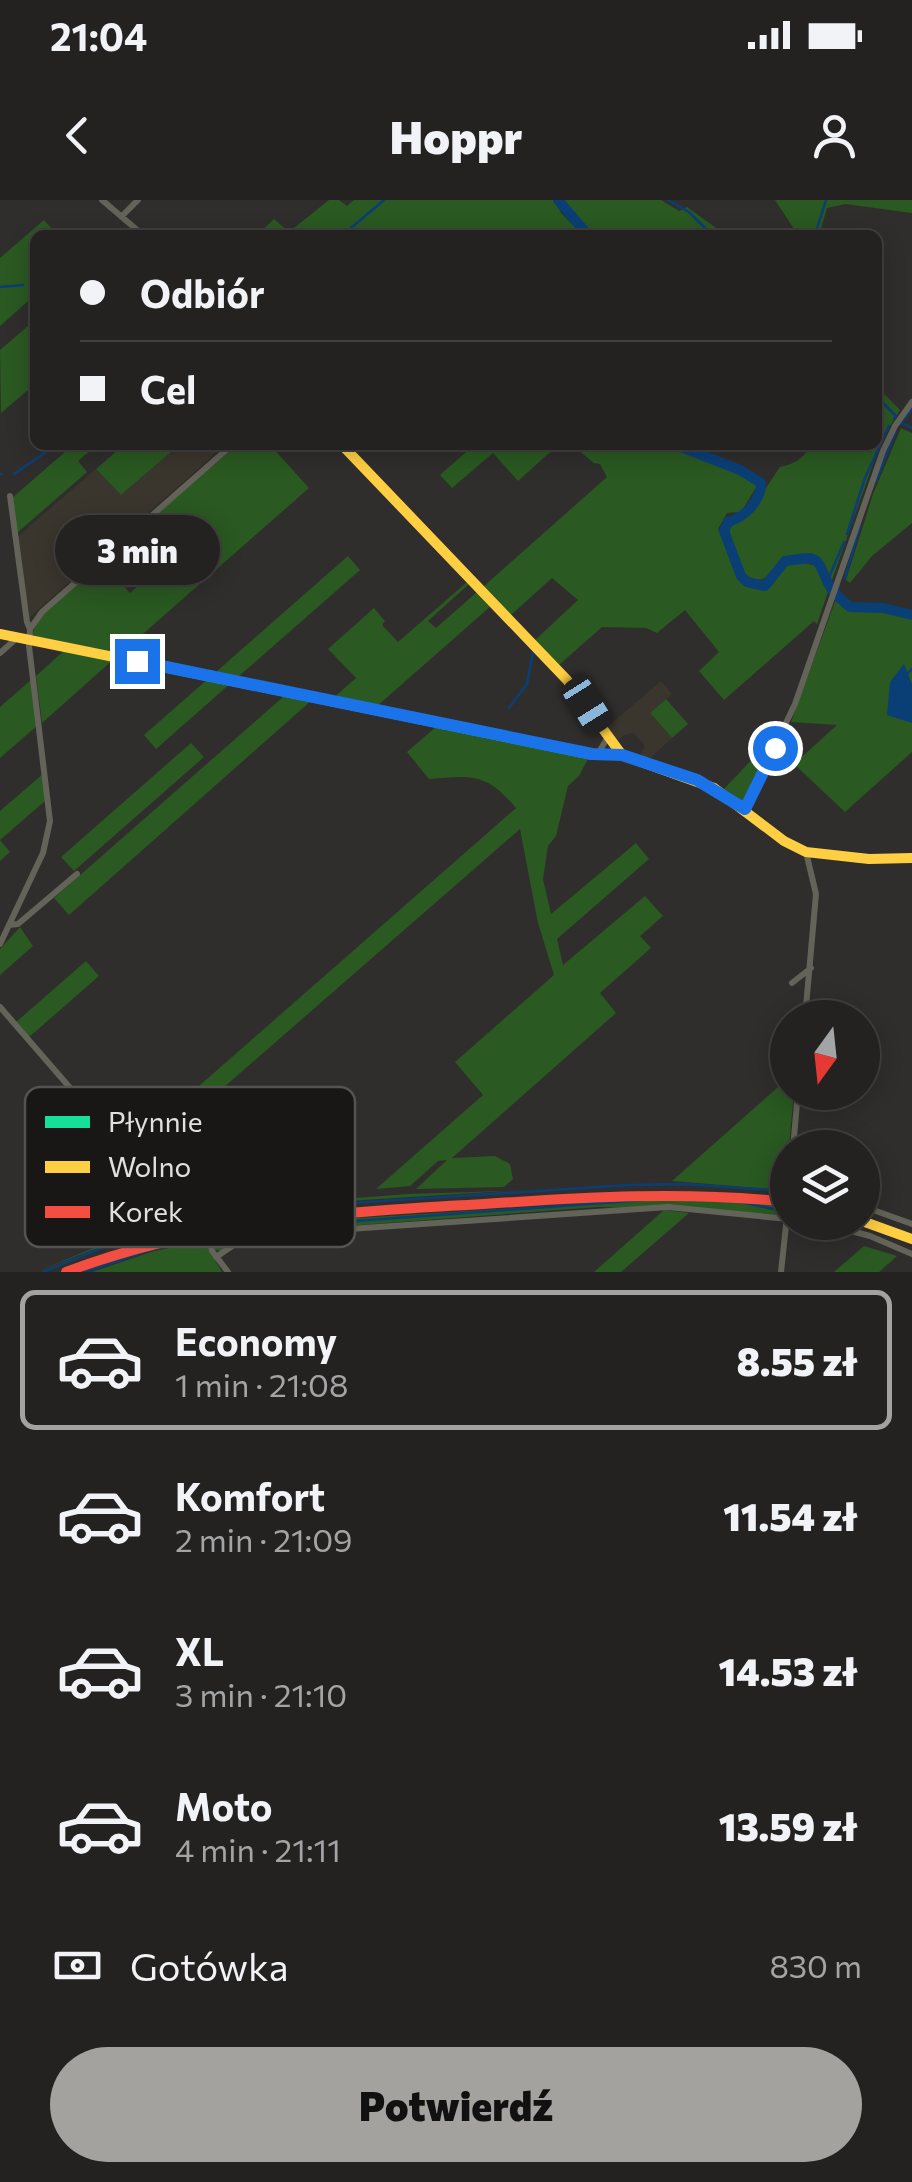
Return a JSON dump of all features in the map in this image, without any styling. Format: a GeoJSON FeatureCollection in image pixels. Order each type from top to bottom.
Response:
{"type":"FeatureCollection","features":[{"type":"Feature","properties":{"kind":"street"},"geometry":{"type":"LineString","coordinates":[[102,200],[138,230]]}},
{"type":"Feature","properties":{"kind":"street"},"geometry":{"type":"LineString","coordinates":[[122,215],[138,200]]}},
{"type":"Feature","properties":{"kind":"street"},"geometry":{"type":"LineString","coordinates":[[745,809],[790,716],[890,434],[912,402]]}},
{"type":"Feature","properties":{"kind":"street"},"geometry":{"type":"LineString","coordinates":[[0,653],[26,635],[54,601],[226,450]]}},
{"type":"Feature","properties":{"kind":"street"},"geometry":{"type":"LineString","coordinates":[[347,450],[578,692],[622,755]]}},
{"type":"Feature","properties":{"kind":"street"},"geometry":{"type":"LineString","coordinates":[[0,944],[43,853],[50,820],[10,496]]}},
{"type":"Feature","properties":{"kind":"street"},"geometry":{"type":"LineString","coordinates":[[0,634],[26,635],[597,755],[622,755],[697,780],[806,852],[870,859],[912,858]]}},
{"type":"Feature","properties":{"kind":"street"},"geometry":{"type":"LineString","coordinates":[[597,755],[608,737]]}},
{"type":"Feature","properties":{"kind":"street"},"geometry":{"type":"LineString","coordinates":[[806,852],[816,894],[807,1000]]}},
{"type":"Feature","properties":{"kind":"street"},"geometry":{"type":"LineString","coordinates":[[9,925],[18,924],[77,874]]}},
{"type":"Feature","properties":{"kind":"street"},"geometry":{"type":"LineString","coordinates":[[792,982],[811,968]]}},
{"type":"Feature","properties":{"kind":"street"},"geometry":{"type":"LineString","coordinates":[[0,1007],[68,1087]]}},
{"type":"Feature","properties":{"kind":"street"},"geometry":{"type":"LineString","coordinates":[[355,1212],[647,1193],[719,1194],[770,1202]]}},
{"type":"Feature","properties":{"kind":"street"},"geometry":{"type":"LineString","coordinates":[[355,1229],[668,1207],[770,1217]]}},
{"type":"Feature","properties":{"kind":"street"},"geometry":{"type":"LineString","coordinates":[[880,1212],[912,1224]]}},
{"type":"Feature","properties":{"kind":"street"},"geometry":{"type":"LineString","coordinates":[[880,1227],[912,1239]]}},
{"type":"Feature","properties":{"kind":"street"},"geometry":{"type":"LineString","coordinates":[[781,1272],[785,1240]]}},
{"type":"Feature","properties":{"kind":"street"},"geometry":{"type":"LineString","coordinates":[[879,1240],[912,1254]]}},
{"type":"Feature","properties":{"kind":"street"},"geometry":{"type":"LineString","coordinates":[[66,1272],[134,1247]]}},
{"type":"Feature","properties":{"kind":"street"},"geometry":{"type":"LineString","coordinates":[[213,1247],[228,1272]]}},
{"type":"Feature","properties":{"kind":"street"},"geometry":{"type":"LineString","coordinates":[[216,1256],[230,1247]]}},
{"type":"Feature","properties":{"kind":"shaded area"},"geometry":{"type":"Polygon","coordinates":[[[173,450],[219,450],[30,617],[17,537],[96,469],[121,495],[173,450]]]}},
{"type":"Feature","properties":{"kind":"shaded area"},"geometry":{"type":"Polygon","coordinates":[[[661,681],[672,694],[650,713],[672,738],[648,760],[638,758],[645,746],[634,733],[615,743],[606,728],[661,681]]]}},
{"type":"Feature","properties":{"kind":"green space"},"geometry":{"type":"Polygon","coordinates":[[[329,200],[339,200],[347,206],[354,200],[555,200],[561,213],[578,230],[292,230],[329,200]]]}},
{"type":"Feature","properties":{"kind":"green space"},"geometry":{"type":"Polygon","coordinates":[[[563,200],[661,200],[679,211],[687,207],[719,230],[589,230],[563,200]]]}},
{"type":"Feature","properties":{"kind":"green space"},"geometry":{"type":"Polygon","coordinates":[[[775,200],[912,200],[912,213],[845,204],[827,208],[820,230],[795,230],[775,200]]]}},
{"type":"Feature","properties":{"kind":"green space"},"geometry":{"type":"Polygon","coordinates":[[[274,219],[287,230],[262,230],[274,219]]]}},
{"type":"Feature","properties":{"kind":"green space"},"geometry":{"type":"Polygon","coordinates":[[[44,220],[53,230],[32,230],[44,220]]]}},
{"type":"Feature","properties":{"kind":"green space"},"geometry":{"type":"Polygon","coordinates":[[[30,232],[30,299],[0,326],[0,258],[30,232]]]}},
{"type":"Feature","properties":{"kind":"green space"},"geometry":{"type":"Polygon","coordinates":[[[30,324],[30,388],[1,413],[0,350],[30,324]]]}},
{"type":"Feature","properties":{"kind":"green space"},"geometry":{"type":"Polygon","coordinates":[[[882,392],[900,410],[882,439],[882,392]]]}},
{"type":"Feature","properties":{"kind":"green space"},"geometry":{"type":"Polygon","coordinates":[[[901,428],[912,433],[912,523],[872,556],[850,583],[846,580],[873,494],[901,428]]]}},
{"type":"Feature","properties":{"kind":"green space"},"geometry":{"type":"Polygon","coordinates":[[[67,450],[91,450],[78,461],[87,472],[17,533],[12,498],[67,450]]]}},
{"type":"Feature","properties":{"kind":"green space"},"geometry":{"type":"Polygon","coordinates":[[[118,450],[173,450],[121,495],[96,469],[118,450]]]}},
{"type":"Feature","properties":{"kind":"green space"},"geometry":{"type":"Polygon","coordinates":[[[231,450],[275,450],[309,488],[119,655],[32,635],[38,619],[103,562],[130,593],[172,556],[146,524],[231,450]]]}},
{"type":"Feature","properties":{"kind":"green space"},"geometry":{"type":"Polygon","coordinates":[[[468,450],[552,450],[518,481],[493,453],[452,488],[440,475],[468,450]]]}},
{"type":"Feature","properties":{"kind":"green space"},"geometry":{"type":"Polygon","coordinates":[[[578,450],[682,450],[756,482],[741,512],[727,513],[718,529],[742,580],[750,586],[764,590],[786,564],[801,562],[820,567],[828,592],[817,624],[814,621],[724,700],[699,671],[719,652],[685,610],[657,633],[646,628],[602,627],[559,665],[535,640],[578,600],[552,578],[511,615],[484,586],[607,477],[600,464],[578,450]]]}},
{"type":"Feature","properties":{"kind":"green space"},"geometry":{"type":"Polygon","coordinates":[[[807,450],[878,450],[831,583],[824,565],[810,556],[784,557],[768,576],[759,580],[745,575],[730,541],[729,528],[746,517],[780,467],[807,450]]]}},
{"type":"Feature","properties":{"kind":"green space"},"geometry":{"type":"Polygon","coordinates":[[[348,556],[360,570],[238,677],[216,672],[348,556]]]}},
{"type":"Feature","properties":{"kind":"green space"},"geometry":{"type":"Polygon","coordinates":[[[467,582],[428,621],[436,628],[477,592],[491,606],[376,707],[332,699],[356,678],[328,649],[374,608],[385,621],[382,625],[398,642],[467,582]]]}},
{"type":"Feature","properties":{"kind":"green space"},"geometry":{"type":"Polygon","coordinates":[[[836,599],[852,610],[882,611],[912,619],[912,752],[845,812],[794,764],[837,725],[791,722],[836,599]]]}},
{"type":"Feature","properties":{"kind":"green space"},"geometry":{"type":"Polygon","coordinates":[[[66,649],[115,658],[42,723],[36,676],[66,649]]]}},
{"type":"Feature","properties":{"kind":"green space"},"geometry":{"type":"Polygon","coordinates":[[[209,678],[231,683],[156,749],[144,735],[209,678]]]}},
{"type":"Feature","properties":{"kind":"green space"},"geometry":{"type":"Polygon","coordinates":[[[32,679],[38,725],[0,758],[0,707],[32,679]]]}},
{"type":"Feature","properties":{"kind":"green space"},"geometry":{"type":"Polygon","coordinates":[[[289,695],[312,700],[69,915],[54,898],[289,695]]]}},
{"type":"Feature","properties":{"kind":"green space"},"geometry":{"type":"Polygon","coordinates":[[[666,699],[688,724],[672,738],[650,713],[666,699]]]}},
{"type":"Feature","properties":{"kind":"green space"},"geometry":{"type":"Polygon","coordinates":[[[437,726],[590,755],[579,776],[568,786],[556,836],[548,846],[543,879],[551,914],[636,843],[649,859],[557,939],[563,965],[645,896],[663,916],[640,936],[651,948],[600,993],[616,1013],[452,1158],[495,1156],[510,1164],[513,1179],[504,1187],[416,1189],[447,1160],[438,1161],[410,1186],[376,1189],[483,1095],[455,1062],[554,975],[538,923],[520,829],[224,1087],[198,1087],[516,808],[496,788],[478,779],[429,779],[407,752],[437,726]]]}},
{"type":"Feature","properties":{"kind":"green space"},"geometry":{"type":"Polygon","coordinates":[[[777,733],[744,802],[724,789],[777,733]]]}},
{"type":"Feature","properties":{"kind":"green space"},"geometry":{"type":"Polygon","coordinates":[[[191,743],[204,757],[74,871],[61,857],[191,743]]]}},
{"type":"Feature","properties":{"kind":"green space"},"geometry":{"type":"Polygon","coordinates":[[[44,773],[45,801],[0,840],[0,811],[44,773]]]}},
{"type":"Feature","properties":{"kind":"green space"},"geometry":{"type":"Polygon","coordinates":[[[0,840],[10,852],[0,861],[0,840]]]}},
{"type":"Feature","properties":{"kind":"green space"},"geometry":{"type":"Polygon","coordinates":[[[20,927],[33,946],[0,975],[0,949],[20,927]]]}},
{"type":"Feature","properties":{"kind":"green space"},"geometry":{"type":"Polygon","coordinates":[[[86,961],[99,976],[28,1038],[15,1023],[86,961]]]}},
{"type":"Feature","properties":{"kind":"green space"},"geometry":{"type":"Polygon","coordinates":[[[770,1094],[770,1110],[792,1110],[790,1130],[770,1130],[770,1189],[672,1181],[770,1094]]]}},
{"type":"Feature","properties":{"kind":"green space"},"geometry":{"type":"Polygon","coordinates":[[[506,1191],[355,1201],[408,1194],[506,1191]]]}},
{"type":"Feature","properties":{"kind":"green space"},"geometry":{"type":"Polygon","coordinates":[[[681,1198],[770,1204],[770,1215],[598,1207],[355,1225],[355,1218],[681,1198]]]}},
{"type":"Feature","properties":{"kind":"green space"},"geometry":{"type":"Polygon","coordinates":[[[664,1210],[689,1213],[621,1272],[594,1272],[664,1210]]]}},
{"type":"Feature","properties":{"kind":"green space"},"geometry":{"type":"Polygon","coordinates":[[[864,1246],[897,1256],[879,1272],[834,1272],[864,1246]]]}},
{"type":"Feature","properties":{"kind":"green space"},"geometry":{"type":"Polygon","coordinates":[[[208,1247],[222,1272],[92,1272],[154,1251],[208,1247]]]}},
{"type":"Feature","properties":{"kind":"water"},"geometry":{"type":"Polygon","coordinates":[[[904,664],[912,684],[912,723],[887,715],[890,682],[904,664]]]}},
{"type":"Feature","properties":{"kind":"waterway"},"geometry":{"type":"LineString","coordinates":[[351,228],[384,200]]}},
{"type":"Feature","properties":{"kind":"waterway"},"geometry":{"type":"LineString","coordinates":[[558,200],[584,230]]}},
{"type":"Feature","properties":{"kind":"waterway"},"geometry":{"type":"LineString","coordinates":[[668,200],[689,212],[707,230]]}},
{"type":"Feature","properties":{"kind":"waterway"},"geometry":{"type":"LineString","coordinates":[[817,230],[826,200]]}},
{"type":"Feature","properties":{"kind":"waterway"},"geometry":{"type":"LineString","coordinates":[[0,287],[23,285]]}},
{"type":"Feature","properties":{"kind":"waterway"},"geometry":{"type":"LineString","coordinates":[[882,402],[896,416],[894,419]]}},
{"type":"Feature","properties":{"kind":"waterway"},"geometry":{"type":"LineString","coordinates":[[900,424],[912,409]]}},
{"type":"Feature","properties":{"kind":"waterway"},"geometry":{"type":"LineString","coordinates":[[902,423],[912,428]]}},
{"type":"Feature","properties":{"kind":"waterway"},"geometry":{"type":"LineString","coordinates":[[882,441],[889,426]]}},
{"type":"Feature","properties":{"kind":"waterway"},"geometry":{"type":"LineString","coordinates":[[876,481],[896,431]]}},
{"type":"Feature","properties":{"kind":"waterway"},"geometry":{"type":"LineString","coordinates":[[14,474],[49,450]]}},
{"type":"Feature","properties":{"kind":"waterway"},"geometry":{"type":"LineString","coordinates":[[689,450],[740,470],[761,483],[751,507],[728,522],[724,531],[741,576],[747,582],[765,586],[785,561],[811,558],[818,562],[832,590],[850,607],[883,608],[912,615]]}},
{"type":"Feature","properties":{"kind":"waterway"},"geometry":{"type":"LineString","coordinates":[[847,534],[878,450]]}},
{"type":"Feature","properties":{"kind":"waterway"},"geometry":{"type":"LineString","coordinates":[[845,578],[860,526]]}},
{"type":"Feature","properties":{"kind":"waterway"},"geometry":{"type":"LineString","coordinates":[[827,582],[844,542]]}},
{"type":"Feature","properties":{"kind":"waterway"},"geometry":{"type":"LineString","coordinates":[[836,595],[839,586]]}},
{"type":"Feature","properties":{"kind":"waterway"},"geometry":{"type":"LineString","coordinates":[[509,708],[527,684],[533,652]]}},
{"type":"Feature","properties":{"kind":"waterway"},"geometry":{"type":"LineString","coordinates":[[907,674],[912,669]]}},
{"type":"Feature","properties":{"kind":"waterway"},"geometry":{"type":"LineString","coordinates":[[355,1203],[629,1185],[770,1190]]}},
{"type":"Feature","properties":{"kind":"waterway"},"geometry":{"type":"LineString","coordinates":[[355,1221],[644,1200]]}},
{"type":"Feature","properties":{"kind":"waterway"},"geometry":{"type":"LineString","coordinates":[[741,1202],[770,1208]]}},
{"type":"Feature","properties":{"kind":"waterway"},"geometry":{"type":"LineString","coordinates":[[43,1272],[103,1247]]}},
{"type":"Feature","properties":{"kind":"waterway"},"geometry":{"type":"LineString","coordinates":[[85,1272],[162,1247]]}},
{"type":"Feature","properties":{"kind":"traffic: fast"},"geometry":{"type":"LineString","coordinates":[[370,709],[593,755],[622,755]]}},
{"type":"Feature","properties":{"kind":"traffic: slow"},"geometry":{"type":"LineString","coordinates":[[347,450],[567,680],[622,755],[714,788],[784,841],[806,852],[869,859],[912,858]]}},
{"type":"Feature","properties":{"kind":"traffic: slow"},"geometry":{"type":"LineString","coordinates":[[0,634],[370,709]]}},
{"type":"Feature","properties":{"kind":"traffic: slow"},"geometry":{"type":"LineString","coordinates":[[880,1227],[912,1239]]}},
{"type":"Feature","properties":{"kind":"traffic: jam"},"geometry":{"type":"LineString","coordinates":[[355,1213],[636,1196],[770,1201]]}},
{"type":"Feature","properties":{"kind":"traffic: jam"},"geometry":{"type":"LineString","coordinates":[[66,1272],[145,1247]]}},
{"type":"Feature","properties":{"kind":"route"},"geometry":{"type":"LineString","coordinates":[[137,661],[592,754],[622,755],[697,780],[745,809],[775,748]]}}]}
